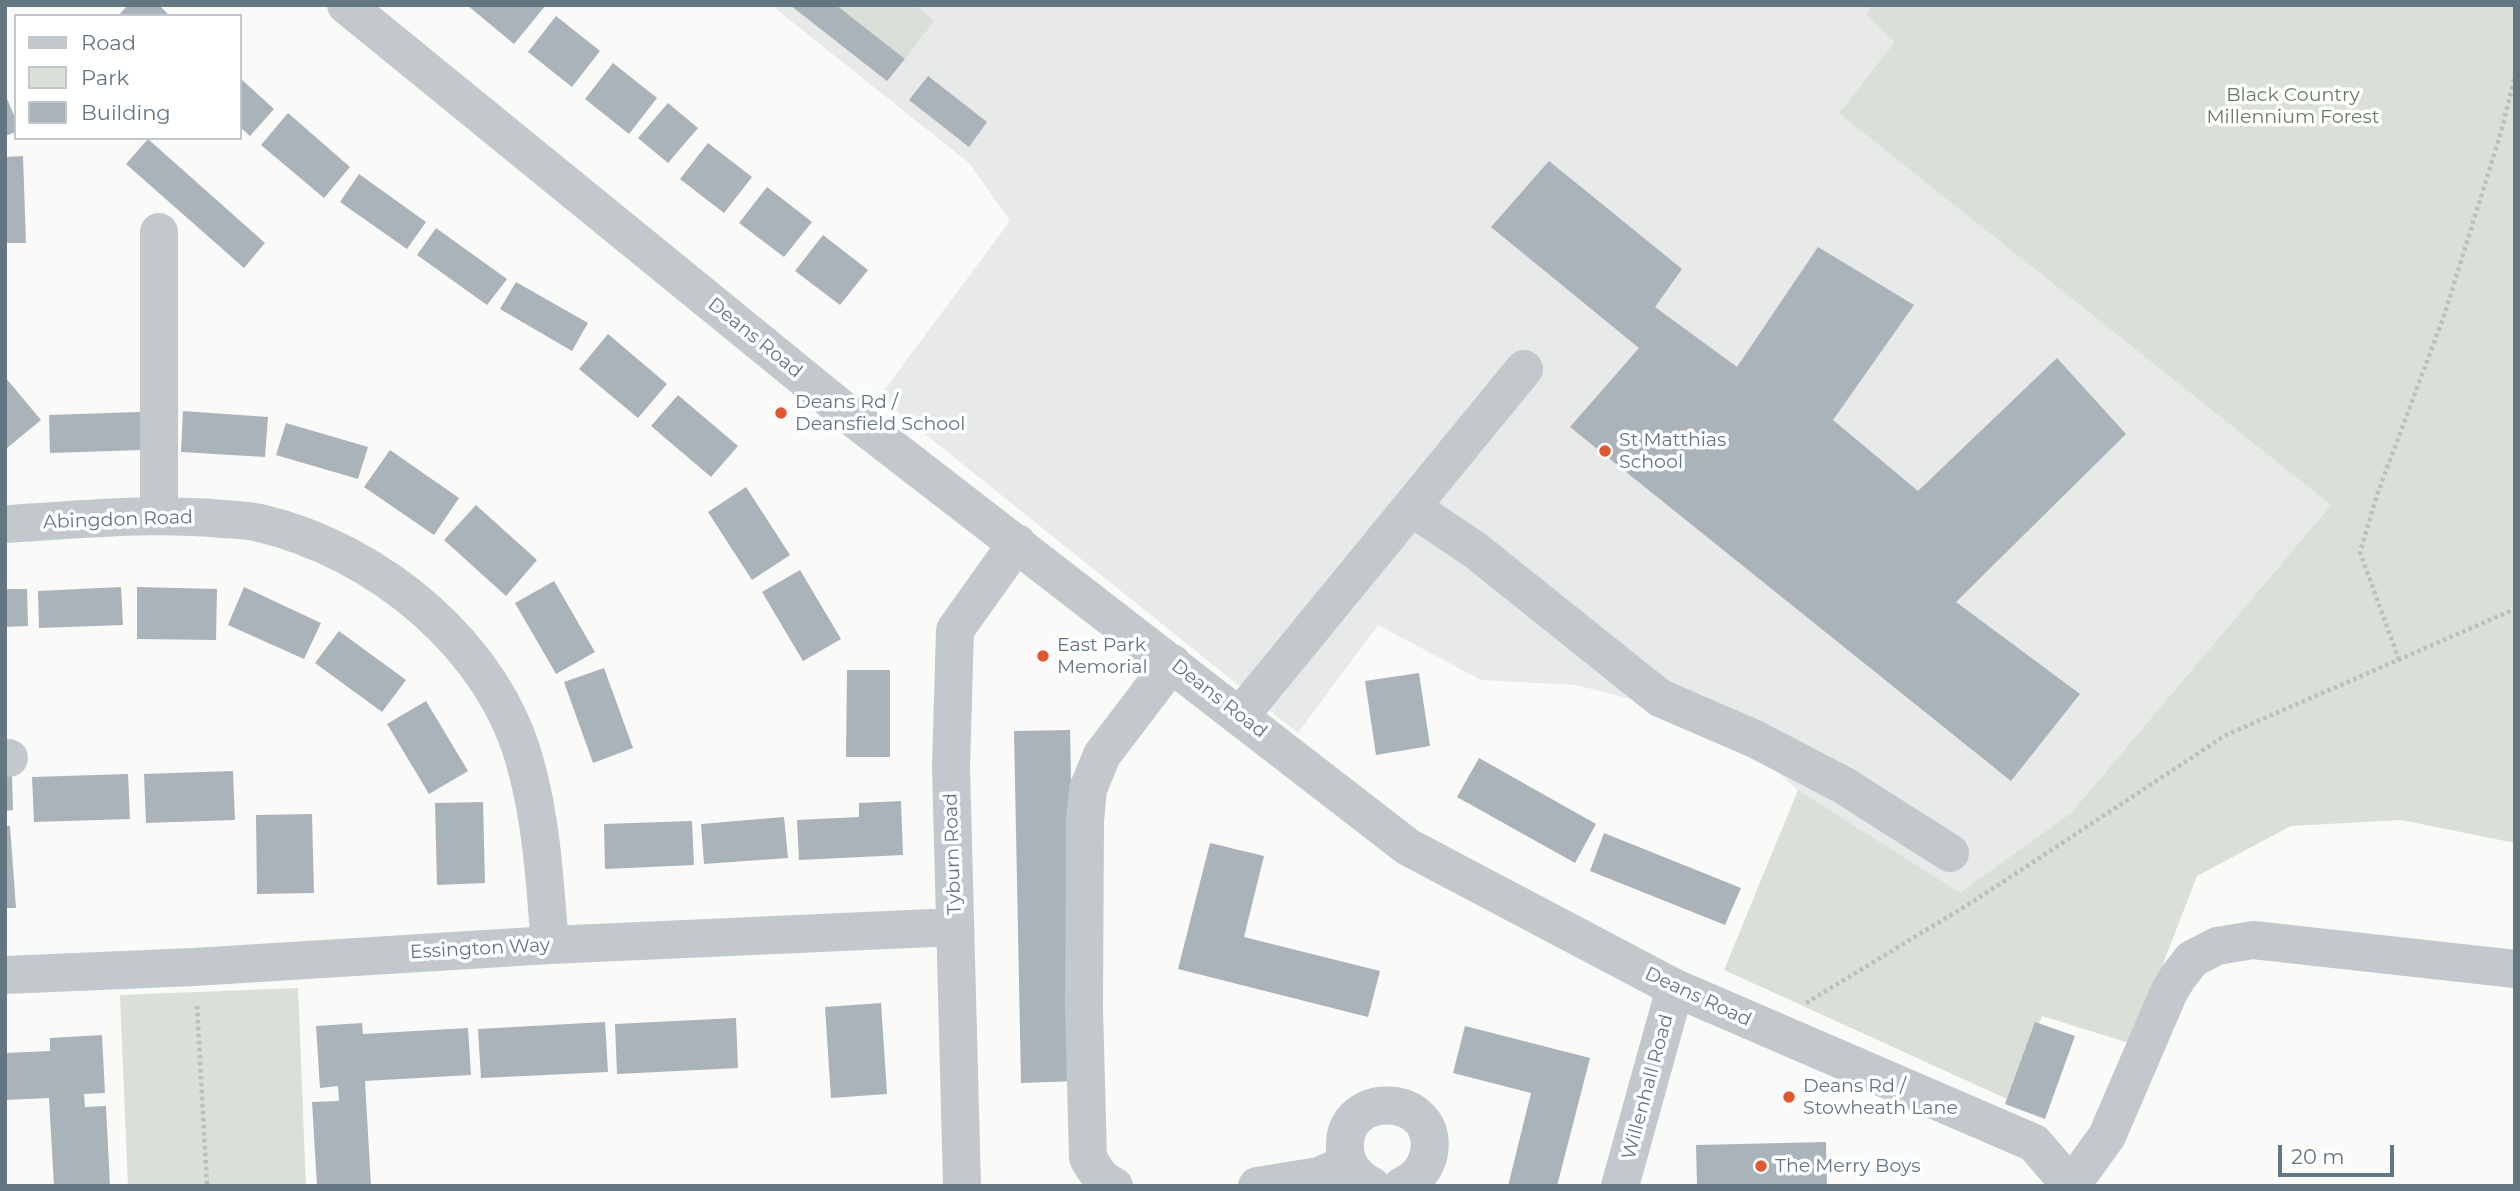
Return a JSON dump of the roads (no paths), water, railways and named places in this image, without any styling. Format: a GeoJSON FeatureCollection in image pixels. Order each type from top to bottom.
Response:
{"type":"FeatureCollection","features":[{"type":"Feature","properties":{"kind":"street","name":"Deans Road"},"geometry":{"type":"LineString","coordinates":[[347,6],[853,418],[1017,542],[1408,848],[1675,988],[2034,1143],[2071,1186]]}},
{"type":"Feature","properties":{"kind":"street"},"geometry":{"type":"LineString","coordinates":[[159,232],[159,515]]}},
{"type":"Feature","properties":{"kind":"street"},"geometry":{"type":"LineString","coordinates":[[1240,716],[1524,369]]}},
{"type":"Feature","properties":{"kind":"street"},"geometry":{"type":"LineString","coordinates":[[1411,507],[1475,550],[1660,698],[1755,738],[1843,785],[1951,853]]}},
{"type":"Feature","properties":{"kind":"street","name":"Abingdon Road"},"geometry":{"type":"LineString","coordinates":[[5,524],[159,515],[258,523],[304,537],[346,556],[386,580],[427,612],[465,651],[493,686],[511,723],[526,765],[544,862],[550,945]]}},
{"type":"Feature","properties":{"kind":"street","name":"Tyburn Road"},"geometry":{"type":"LineString","coordinates":[[962,1186],[951,767],[955,630],[1017,542]]}},
{"type":"Feature","properties":{"kind":"street"},"geometry":{"type":"LineString","coordinates":[[1114,1186],[1097,1172],[1088,1158],[1084,1008],[1085,821],[1088,789],[1102,755],[1172,663]]}},
{"type":"Feature","properties":{"kind":"street","name":"Essington Way"},"geometry":{"type":"LineString","coordinates":[[5,975],[194,967],[550,945],[955,927]]}},
{"type":"Feature","properties":{"kind":"street"},"geometry":{"type":"LineString","coordinates":[[2071,1186],[2107,1136],[2169,992],[2192,959],[2217,946],[2253,940],[2515,969]]}},
{"type":"Feature","properties":{"kind":"street","name":"Willenhall Road"},"geometry":{"type":"LineString","coordinates":[[1620,1186],[1675,988]]}},
{"type":"Feature","properties":{"kind":"street"},"geometry":{"type":"LineString","coordinates":[[1360,1175],[1344,1151],[1345,1137],[1350,1125],[1370,1108],[1383,1104],[1396,1105],[1419,1118],[1427,1131],[1430,1145],[1427,1160],[1420,1172],[1410,1183],[1402,1186]]}},
{"type":"Feature","properties":{"kind":"street"},"geometry":{"type":"LineString","coordinates":[[1257,1186],[1319,1175],[1360,1175]]}},
{"type":"Feature","properties":{"kind":"place","name":"Deans Rd / Deansfield School"},"geometry":{"type":"Point","coordinates":[781,413]}},
{"type":"Feature","properties":{"kind":"place","name":"St Matthias School"},"geometry":{"type":"Point","coordinates":[1605,451]}},
{"type":"Feature","properties":{"kind":"place","name":"East Park Memorial"},"geometry":{"type":"Point","coordinates":[1043,656]}},
{"type":"Feature","properties":{"kind":"place","name":"Deans Rd / Stowheath Lane"},"geometry":{"type":"Point","coordinates":[1789,1097]}},
{"type":"Feature","properties":{"kind":"place","name":"The Merry Boys"},"geometry":{"type":"Point","coordinates":[1761,1166]}},
{"type":"Feature","properties":{"kind":"park label","name":"Black Country Millennium Forest"},"geometry":{"type":"Point","coordinates":[2293,106]}}]}
